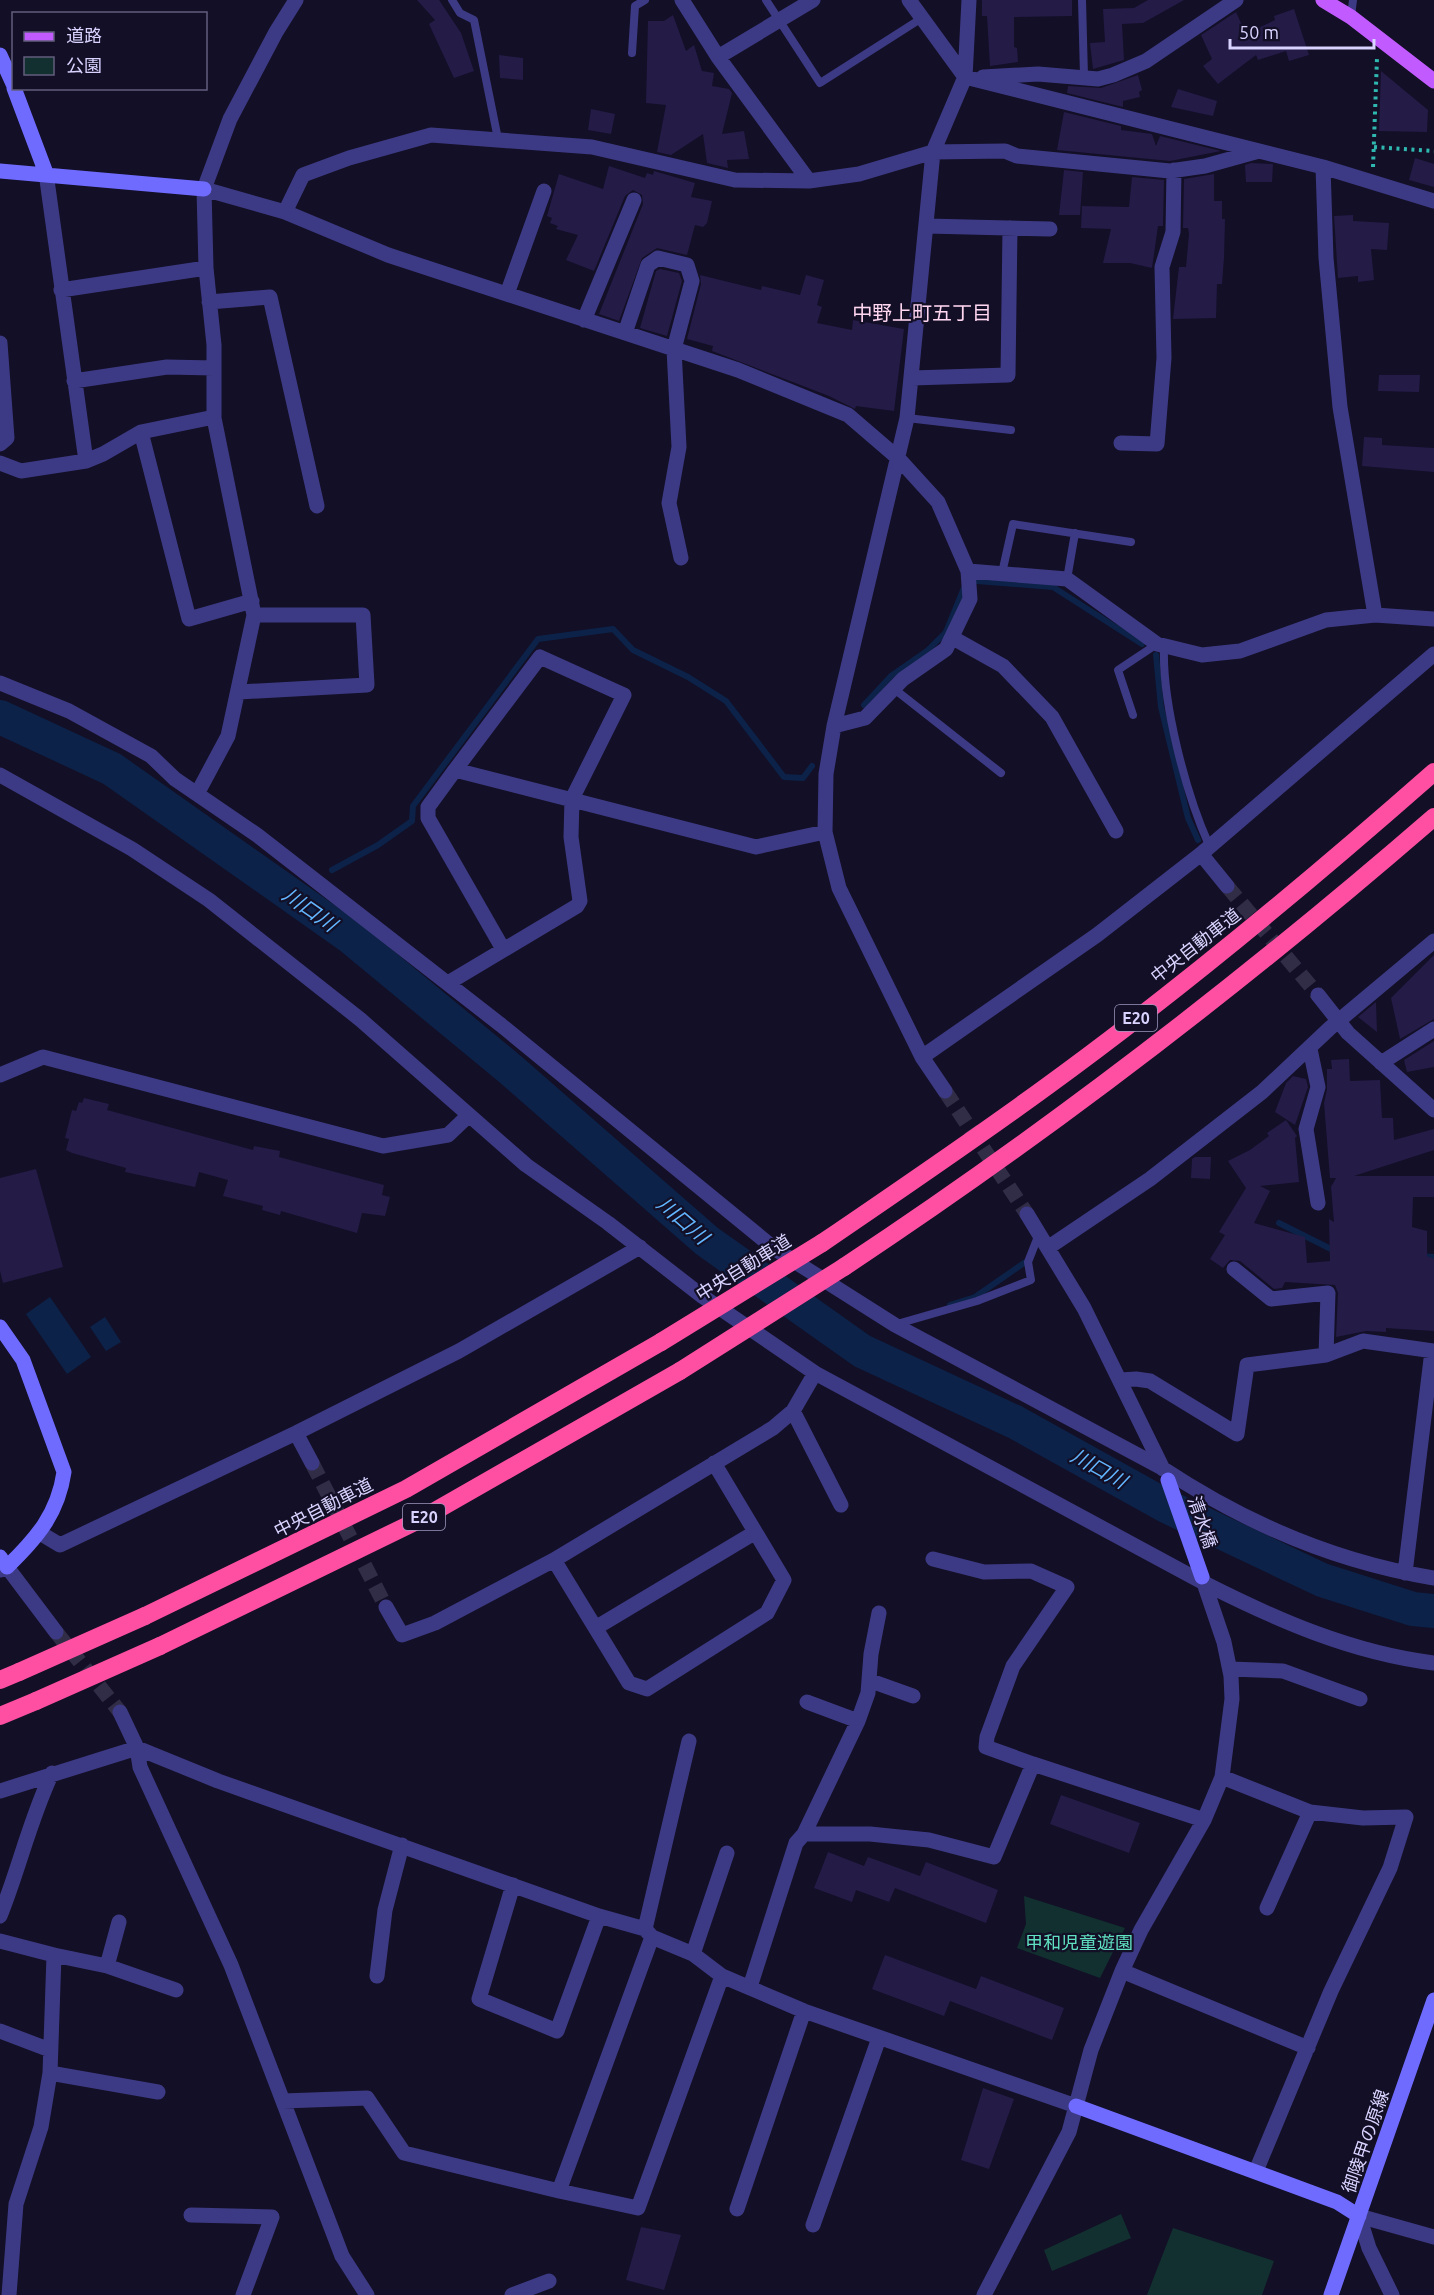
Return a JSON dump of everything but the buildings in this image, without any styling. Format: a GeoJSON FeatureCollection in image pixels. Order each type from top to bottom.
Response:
{"type":"FeatureCollection","features":[{"type":"Feature","properties":{"kind":"highway","name":"中央自動車道"},"geometry":{"type":"LineString","coordinates":[[0,1680],[146,1616],[406,1488],[661,1342],[822,1243],[1029,1099],[1134,1020],[1339,856],[1434,772]]}},
{"type":"Feature","properties":{"kind":"highway","name":"E20"},"geometry":{"type":"LineString","coordinates":[[0,1716],[160,1646],[421,1519],[680,1371],[959,1191],[1147,1053],[1268,958],[1434,818]]}},
{"type":"Feature","properties":{"kind":"main road"},"geometry":{"type":"LineString","coordinates":[[1323,0],[1351,17],[1434,81]]}},
{"type":"Feature","properties":{"kind":"street"},"geometry":{"type":"LineString","coordinates":[[197,794],[228,736],[239,692],[253,608],[214,417],[214,368],[206,268],[204,189],[230,120],[276,32],[296,0]]}},
{"type":"Feature","properties":{"kind":"street"},"geometry":{"type":"LineString","coordinates":[[682,0],[718,57],[810,181]]}},
{"type":"Feature","properties":{"kind":"street"},"geometry":{"type":"LineString","coordinates":[[718,57],[813,0]]}},
{"type":"Feature","properties":{"kind":"street"},"geometry":{"type":"LineString","coordinates":[[909,0],[965,77],[1323,167],[1434,201]]}},
{"type":"Feature","properties":{"kind":"street"},"geometry":{"type":"LineString","coordinates":[[945,1091],[922,1057],[839,888],[825,832],[826,774],[834,726],[907,418],[933,152],[965,77],[969,0]]}},
{"type":"Feature","properties":{"kind":"street"},"geometry":{"type":"LineString","coordinates":[[965,77],[1038,74],[1084,76],[1098,79],[1146,61],[1236,0]]}},
{"type":"Feature","properties":{"kind":"street"},"geometry":{"type":"LineString","coordinates":[[0,55],[12,82]]}},
{"type":"Feature","properties":{"kind":"street"},"geometry":{"type":"LineString","coordinates":[[15,90],[46,173],[86,461]]}},
{"type":"Feature","properties":{"kind":"street"},"geometry":{"type":"LineString","coordinates":[[285,212],[303,175],[349,158],[431,135],[592,147],[735,180],[810,181],[860,174],[933,152],[1005,151],[1017,156],[1174,170],[1205,166],[1259,151]]}},
{"type":"Feature","properties":{"kind":"street"},"geometry":{"type":"LineString","coordinates":[[1323,167],[1327,269],[1340,407],[1375,615]]}},
{"type":"Feature","properties":{"kind":"street"},"geometry":{"type":"LineString","coordinates":[[1121,443],[1157,444],[1164,358],[1162,267],[1173,232],[1174,170]]}},
{"type":"Feature","properties":{"kind":"street"},"geometry":{"type":"LineString","coordinates":[[0,171],[46,173],[204,189],[285,212],[388,255],[738,370],[848,415],[898,458],[938,502],[968,571],[970,599],[946,649],[903,679],[865,718],[834,726]]}},
{"type":"Feature","properties":{"kind":"street"},"geometry":{"type":"LineString","coordinates":[[507,294],[544,191]]}},
{"type":"Feature","properties":{"kind":"street"},"geometry":{"type":"LineString","coordinates":[[585,320],[634,200]]}},
{"type":"Feature","properties":{"kind":"street"},"geometry":{"type":"LineString","coordinates":[[927,226],[1050,229]]}},
{"type":"Feature","properties":{"kind":"street"},"geometry":{"type":"LineString","coordinates":[[912,378],[1008,375],[1010,228]]}},
{"type":"Feature","properties":{"kind":"street"},"geometry":{"type":"LineString","coordinates":[[625,333],[648,265],[658,258],[687,265],[692,281],[674,349],[679,447],[669,503],[681,558]]}},
{"type":"Feature","properties":{"kind":"street"},"geometry":{"type":"LineString","coordinates":[[61,290],[206,268]]}},
{"type":"Feature","properties":{"kind":"street"},"geometry":{"type":"LineString","coordinates":[[209,302],[270,297],[317,506]]}},
{"type":"Feature","properties":{"kind":"street"},"geometry":{"type":"LineString","coordinates":[[0,343],[7,438],[0,444]]}},
{"type":"Feature","properties":{"kind":"street"},"geometry":{"type":"LineString","coordinates":[[74,381],[167,368],[214,368]]}},
{"type":"Feature","properties":{"kind":"street"},"geometry":{"type":"LineString","coordinates":[[0,463],[21,471],[86,461],[104,454],[141,432],[214,417]]}},
{"type":"Feature","properties":{"kind":"street"},"geometry":{"type":"LineString","coordinates":[[141,432],[189,619],[253,608],[363,615],[367,685],[239,692]]}},
{"type":"Feature","properties":{"kind":"street"},"geometry":{"type":"LineString","coordinates":[[968,571],[1067,579],[1161,646],[1202,655],[1240,651],[1326,620],[1375,615],[1434,619]]}},
{"type":"Feature","properties":{"kind":"street"},"geometry":{"type":"LineString","coordinates":[[952,638],[1003,666],[1052,717],[1116,831]]}},
{"type":"Feature","properties":{"kind":"street"},"geometry":{"type":"LineString","coordinates":[[922,1057],[1097,935],[1205,849],[1434,654]]}},
{"type":"Feature","properties":{"kind":"street"},"geometry":{"type":"LineString","coordinates":[[448,983],[577,906],[580,901],[571,837],[572,799],[624,695],[540,657],[428,807],[428,818],[503,949]]}},
{"type":"Feature","properties":{"kind":"street"},"geometry":{"type":"LineString","coordinates":[[0,684],[69,711],[151,756],[175,778],[266,842],[448,983],[750,1230],[895,1325],[1200,1493],[1295,1540],[1346,1558],[1434,1578]]}},
{"type":"Feature","properties":{"kind":"street"},"geometry":{"type":"LineString","coordinates":[[455,770],[756,847],[825,832]]}},
{"type":"Feature","properties":{"kind":"street"},"geometry":{"type":"LineString","coordinates":[[0,775],[132,849],[209,900],[361,1020],[526,1165],[640,1247],[702,1296],[815,1373],[1203,1580],[1314,1633],[1360,1648],[1434,1663]]}},
{"type":"Feature","properties":{"kind":"street"},"geometry":{"type":"LineString","coordinates":[[1205,849],[1227,886]]}},
{"type":"Feature","properties":{"kind":"street"},"geometry":{"type":"LineString","coordinates":[[1049,1247],[1070,1236],[1150,1179],[1262,1092],[1338,1021],[1434,941]]}},
{"type":"Feature","properties":{"kind":"street"},"geometry":{"type":"LineString","coordinates":[[1318,995],[1338,1021],[1434,1110]]}},
{"type":"Feature","properties":{"kind":"street"},"geometry":{"type":"LineString","coordinates":[[1381,1063],[1434,1029]]}},
{"type":"Feature","properties":{"kind":"street"},"geometry":{"type":"LineString","coordinates":[[1310,1049],[1318,1087],[1306,1129],[1318,1203]]}},
{"type":"Feature","properties":{"kind":"street"},"geometry":{"type":"LineString","coordinates":[[0,1075],[43,1057],[383,1146],[448,1135],[469,1114]]}},
{"type":"Feature","properties":{"kind":"street"},"geometry":{"type":"LineString","coordinates":[[1027,1214],[1084,1308],[1165,1474]]}},
{"type":"Feature","properties":{"kind":"street"},"geometry":{"type":"LineString","coordinates":[[40,1533],[60,1545],[296,1433],[459,1351],[640,1247]]}},
{"type":"Feature","properties":{"kind":"street"},"geometry":{"type":"LineString","coordinates":[[1234,1269],[1270,1299],[1328,1293],[1326,1355]]}},
{"type":"Feature","properties":{"kind":"street"},"geometry":{"type":"LineString","coordinates":[[0,1327],[23,1360],[64,1472],[62,1491],[40,1533],[2,1565],[56,1632]]}},
{"type":"Feature","properties":{"kind":"street"},"geometry":{"type":"LineString","coordinates":[[1121,1380],[1136,1378],[1150,1382],[1237,1434],[1247,1365],[1326,1355],[1363,1341],[1433,1351],[1405,1573]]}},
{"type":"Feature","properties":{"kind":"street"},"geometry":{"type":"LineString","coordinates":[[386,1607],[402,1635],[435,1623],[554,1560],[760,1437],[793,1411],[815,1373]]}},
{"type":"Feature","properties":{"kind":"street"},"geometry":{"type":"LineString","coordinates":[[793,1411],[841,1505]]}},
{"type":"Feature","properties":{"kind":"street"},"geometry":{"type":"LineString","coordinates":[[296,1433],[312,1463]]}},
{"type":"Feature","properties":{"kind":"street"},"geometry":{"type":"LineString","coordinates":[[554,1560],[597,1627],[629,1683],[647,1689],[767,1613],[784,1580],[714,1463]]}},
{"type":"Feature","properties":{"kind":"street","name":"清水橋"},"geometry":{"type":"LineString","coordinates":[[1165,1474],[1203,1580]]}},
{"type":"Feature","properties":{"kind":"street"},"geometry":{"type":"LineString","coordinates":[[597,1627],[754,1533]]}},
{"type":"Feature","properties":{"kind":"street"},"geometry":{"type":"LineString","coordinates":[[933,1559],[984,1572],[1031,1571],[1067,1587],[1013,1666],[987,1737],[986,1748],[1204,1820]]}},
{"type":"Feature","properties":{"kind":"street"},"geometry":{"type":"LineString","coordinates":[[984,2295],[1069,2132],[1090,2049],[1122,1971],[1141,1930],[1204,1820],[1222,1777],[1232,1699],[1230,1669],[1224,1642],[1203,1580]]}},
{"type":"Feature","properties":{"kind":"street"},"geometry":{"type":"LineString","coordinates":[[750,1987],[796,1843],[804,1834],[858,1720],[871,1681],[871,1654],[879,1613]]}},
{"type":"Feature","properties":{"kind":"street"},"geometry":{"type":"LineString","coordinates":[[1230,1669],[1283,1671],[1360,1699]]}},
{"type":"Feature","properties":{"kind":"street"},"geometry":{"type":"LineString","coordinates":[[871,1681],[913,1696]]}},
{"type":"Feature","properties":{"kind":"street"},"geometry":{"type":"LineString","coordinates":[[807,1702],[858,1720]]}},
{"type":"Feature","properties":{"kind":"street"},"geometry":{"type":"LineString","coordinates":[[120,1712],[137,1748],[140,1767],[231,1965],[342,2256],[367,2295]]}},
{"type":"Feature","properties":{"kind":"street"},"geometry":{"type":"LineString","coordinates":[[559,2191],[649,1933],[689,1741]]}},
{"type":"Feature","properties":{"kind":"street"},"geometry":{"type":"LineString","coordinates":[[0,1791],[137,1748],[218,1781],[649,1933],[693,1954],[722,1976],[804,2011],[1256,2171],[1337,2202],[1359,2216],[1434,2237]]}},
{"type":"Feature","properties":{"kind":"street"},"geometry":{"type":"LineString","coordinates":[[804,1834],[870,1834],[928,1840],[994,1857],[1033,1764]]}},
{"type":"Feature","properties":{"kind":"street"},"geometry":{"type":"LineString","coordinates":[[0,1916],[19,1870],[38,1800],[52,1773]]}},
{"type":"Feature","properties":{"kind":"street"},"geometry":{"type":"LineString","coordinates":[[1222,1777],[1310,1812],[1363,1818],[1406,1817],[1390,1868],[1332,1991],[1256,2171]]}},
{"type":"Feature","properties":{"kind":"street"},"geometry":{"type":"LineString","coordinates":[[1267,1908],[1310,1812]]}},
{"type":"Feature","properties":{"kind":"street"},"geometry":{"type":"LineString","coordinates":[[377,1976],[385,1910],[402,1845]]}},
{"type":"Feature","properties":{"kind":"street"},"geometry":{"type":"LineString","coordinates":[[693,1954],[727,1853]]}},
{"type":"Feature","properties":{"kind":"street"},"geometry":{"type":"LineString","coordinates":[[513,1885],[479,1999],[557,2031],[599,1916]]}},
{"type":"Feature","properties":{"kind":"street"},"geometry":{"type":"LineString","coordinates":[[107,1966],[119,1922]]}},
{"type":"Feature","properties":{"kind":"street"},"geometry":{"type":"LineString","coordinates":[[0,1941],[107,1966],[177,1990]]}},
{"type":"Feature","properties":{"kind":"street"},"geometry":{"type":"LineString","coordinates":[[9,2295],[16,2204],[41,2127],[50,2073],[54,1955]]}},
{"type":"Feature","properties":{"kind":"street"},"geometry":{"type":"LineString","coordinates":[[1122,1971],[1308,2048]]}},
{"type":"Feature","properties":{"kind":"street"},"geometry":{"type":"LineString","coordinates":[[283,2101],[367,2098],[404,2153],[638,2208],[722,1976]]}},
{"type":"Feature","properties":{"kind":"street","name":"御陵甲の原線"},"geometry":{"type":"LineString","coordinates":[[1331,2295],[1434,2000]]}},
{"type":"Feature","properties":{"kind":"street"},"geometry":{"type":"LineString","coordinates":[[737,2209],[804,2011]]}},
{"type":"Feature","properties":{"kind":"street"},"geometry":{"type":"LineString","coordinates":[[0,2031],[50,2050]]}},
{"type":"Feature","properties":{"kind":"street"},"geometry":{"type":"LineString","coordinates":[[813,2225],[879,2038]]}},
{"type":"Feature","properties":{"kind":"street"},"geometry":{"type":"LineString","coordinates":[[50,2073],[158,2092]]}},
{"type":"Feature","properties":{"kind":"street"},"geometry":{"type":"LineString","coordinates":[[191,2215],[272,2217],[243,2295]]}},
{"type":"Feature","properties":{"kind":"street"},"geometry":{"type":"LineString","coordinates":[[1359,2216],[1369,2247],[1392,2295]]}},
{"type":"Feature","properties":{"kind":"street"},"geometry":{"type":"LineString","coordinates":[[512,2295],[549,2281]]}},
{"type":"Feature","properties":{"kind":"lane"},"geometry":{"type":"LineString","coordinates":[[452,0],[460,13],[474,20],[498,140]]}},
{"type":"Feature","properties":{"kind":"lane"},"geometry":{"type":"LineString","coordinates":[[633,53],[635,6],[645,0]]}},
{"type":"Feature","properties":{"kind":"lane"},"geometry":{"type":"LineString","coordinates":[[766,0],[820,83],[922,18]]}},
{"type":"Feature","properties":{"kind":"lane"},"geometry":{"type":"LineString","coordinates":[[1082,0],[1084,76]]}},
{"type":"Feature","properties":{"kind":"lane"},"geometry":{"type":"LineString","coordinates":[[1351,17],[1353,0]]}},
{"type":"Feature","properties":{"kind":"lane"},"geometry":{"type":"LineString","coordinates":[[907,418],[1011,430]]}},
{"type":"Feature","properties":{"kind":"lane"},"geometry":{"type":"LineString","coordinates":[[1002,573],[1013,524],[1131,542]]}},
{"type":"Feature","properties":{"kind":"lane"},"geometry":{"type":"LineString","coordinates":[[1067,579],[1075,533]]}},
{"type":"Feature","properties":{"kind":"lane"},"geometry":{"type":"LineString","coordinates":[[1133,715],[1118,670],[1161,646],[1168,704],[1205,849]]}},
{"type":"Feature","properties":{"kind":"lane"},"geometry":{"type":"LineString","coordinates":[[893,688],[1001,773]]}},
{"type":"Feature","properties":{"kind":"lane"},"geometry":{"type":"LineString","coordinates":[[895,1325],[977,1301],[1031,1280],[1028,1262],[1039,1233]]}},
{"type":"Feature","properties":{"kind":"path"},"geometry":{"type":"LineString","coordinates":[[1371,183],[1378,39]]}},
{"type":"Feature","properties":{"kind":"path"},"geometry":{"type":"LineString","coordinates":[[1374,147],[1434,151]]}},
{"type":"Feature","properties":{"kind":"green space","name":"甲和児童遊園"},"geometry":{"type":"Polygon","coordinates":[[[1024,1896],[1125,1928],[1100,1978],[1017,1948],[1026,1924],[1024,1896]]]}},
{"type":"Feature","properties":{"kind":"green space"},"geometry":{"type":"Polygon","coordinates":[[[1121,2214],[1131,2238],[1052,2271],[1044,2250],[1121,2214]]]}},
{"type":"Feature","properties":{"kind":"green space"},"geometry":{"type":"Polygon","coordinates":[[[1173,2228],[1274,2261],[1262,2295],[1147,2295],[1173,2228]]]}},
{"type":"Feature","properties":{"kind":"water"},"geometry":{"type":"Polygon","coordinates":[[[50,1297],[91,1357],[67,1374],[26,1314],[50,1297]]]}},
{"type":"Feature","properties":{"kind":"water"},"geometry":{"type":"Polygon","coordinates":[[[105,1317],[121,1342],[106,1351],[90,1327],[105,1317]]]}},
{"type":"Feature","properties":{"kind":"waterway"},"geometry":{"type":"LineString","coordinates":[[977,581],[1053,587],[1142,644]]}},
{"type":"Feature","properties":{"kind":"waterway"},"geometry":{"type":"LineString","coordinates":[[864,705],[891,676],[927,651],[946,632],[964,588]]}},
{"type":"Feature","properties":{"kind":"waterway"},"geometry":{"type":"LineString","coordinates":[[332,870],[378,845],[412,821],[413,806],[538,639],[613,629],[633,650],[688,677],[726,701],[784,777],[803,778],[812,766]]}},
{"type":"Feature","properties":{"kind":"waterway"},"geometry":{"type":"LineString","coordinates":[[1156,655],[1161,707],[1188,818],[1198,840]]}},
{"type":"Feature","properties":{"kind":"waterway","name":"川口川"},"geometry":{"type":"LineString","coordinates":[[0,717],[112,769],[349,936],[510,1069],[707,1241],[862,1351],[1015,1422],[1166,1506],[1322,1580],[1413,1609],[1434,1611]]}},
{"type":"Feature","properties":{"kind":"waterway"},"geometry":{"type":"LineString","coordinates":[[1279,1223],[1335,1251]]}},
{"type":"Feature","properties":{"kind":"waterway"},"geometry":{"type":"LineString","coordinates":[[1420,1256],[1434,1257]]}},
{"type":"Feature","properties":{"kind":"waterway"},"geometry":{"type":"LineString","coordinates":[[950,1305],[975,1297],[1024,1263]]}},
{"type":"Feature","properties":{"kind":"tunnel"},"geometry":{"type":"LineString","coordinates":[[1227,886],[1318,995]]}},
{"type":"Feature","properties":{"kind":"tunnel"},"geometry":{"type":"LineString","coordinates":[[945,1091],[1027,1214]]}},
{"type":"Feature","properties":{"kind":"tunnel"},"geometry":{"type":"LineString","coordinates":[[312,1463],[386,1607]]}},
{"type":"Feature","properties":{"kind":"tunnel"},"geometry":{"type":"LineString","coordinates":[[56,1632],[120,1712]]}},
{"type":"Feature","properties":{"kind":"district","name":"中野上町五丁目"},"geometry":{"type":"Point","coordinates":[922,312]}}]}
